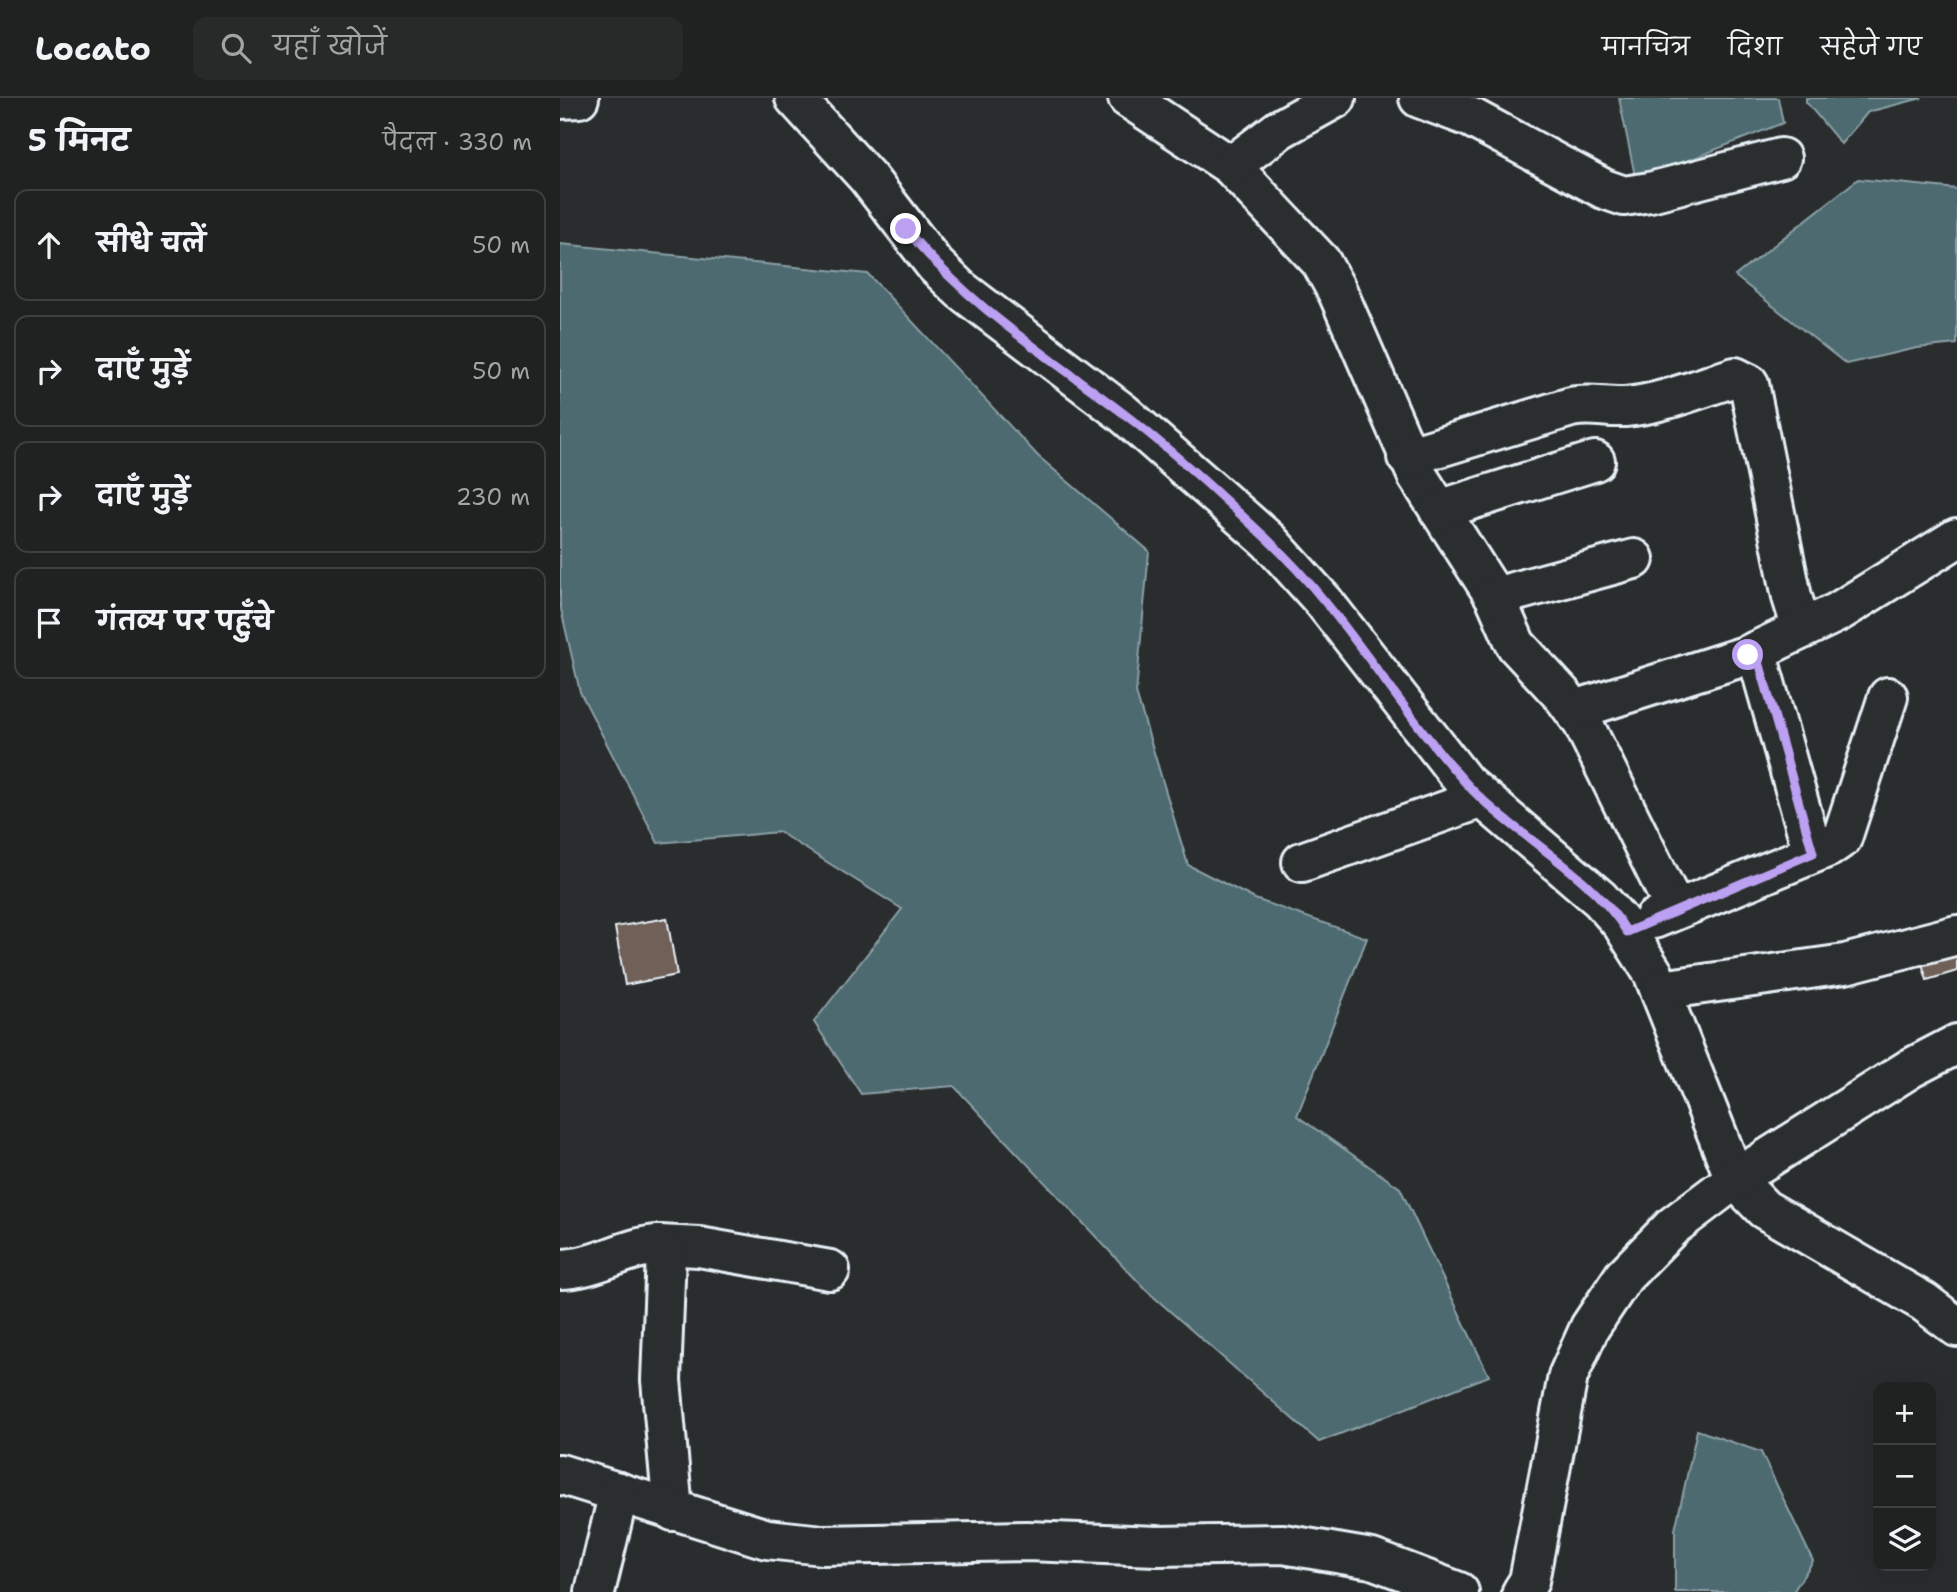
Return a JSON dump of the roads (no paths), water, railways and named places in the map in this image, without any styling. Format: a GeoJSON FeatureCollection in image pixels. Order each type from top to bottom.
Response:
{"type":"FeatureCollection","features":[{"type":"Feature","properties":{"kind":"street"},"geometry":{"type":"LineString","coordinates":[[561,99],[579,98]]}},
{"type":"Feature","properties":{"kind":"street"},"geometry":{"type":"LineString","coordinates":[[795,98],[868,178],[935,265],[961,290],[1123,413],[1269,541],[1324,602],[1465,783],[1600,899],[1627,932],[1661,990],[1735,1179],[1764,1209],[1924,1302],[1957,1327]]}},
{"type":"Feature","properties":{"kind":"street"},"geometry":{"type":"LineString","coordinates":[[1128,98],[1231,166],[1321,262],[1338,293],[1407,457],[1495,597],[1516,645],[1575,710],[1675,909]]}},
{"type":"Feature","properties":{"kind":"street"},"geometry":{"type":"LineString","coordinates":[[1231,166],[1280,129],[1336,98]]}},
{"type":"Feature","properties":{"kind":"street"},"geometry":{"type":"LineString","coordinates":[[1419,98],[1472,118],[1604,189],[1624,196],[1650,192],[1781,158]]}},
{"type":"Feature","properties":{"kind":"street"},"geometry":{"type":"LineString","coordinates":[[1407,457],[1571,407],[1588,404],[1623,407],[1662,400],[1735,377],[1742,378],[1749,384],[1792,597],[1802,629]]}},
{"type":"Feature","properties":{"kind":"street"},"geometry":{"type":"LineString","coordinates":[[1439,510],[1595,461]]}},
{"type":"Feature","properties":{"kind":"street"},"geometry":{"type":"LineString","coordinates":[[1575,710],[1756,651],[1846,607],[1957,538]]}},
{"type":"Feature","properties":{"kind":"street"},"geometry":{"type":"LineString","coordinates":[[1495,597],[1633,559]]}},
{"type":"Feature","properties":{"kind":"street"},"geometry":{"type":"LineString","coordinates":[[1756,651],[1813,853]]}},
{"type":"Feature","properties":{"kind":"street"},"geometry":{"type":"LineString","coordinates":[[1627,932],[1675,909],[1813,853],[1842,838],[1888,697]]}},
{"type":"Feature","properties":{"kind":"street"},"geometry":{"type":"LineString","coordinates":[[1302,862],[1482,798]]}},
{"type":"Feature","properties":{"kind":"street"},"geometry":{"type":"LineString","coordinates":[[1661,990],[1845,964],[1957,935]]}},
{"type":"Feature","properties":{"kind":"street"},"geometry":{"type":"LineString","coordinates":[[1522,1592],[1529,1581],[1568,1376],[1590,1327],[1624,1276],[1673,1226],[1735,1179],[1911,1068],[1957,1044]]}},
{"type":"Feature","properties":{"kind":"street"},"geometry":{"type":"LineString","coordinates":[[560,1269],[591,1266],[648,1246],[659,1245],[699,1247],[830,1270]]}},
{"type":"Feature","properties":{"kind":"street"},"geometry":{"type":"LineString","coordinates":[[659,1245],[666,1254],[668,1263],[662,1380],[673,1511]]}},
{"type":"Feature","properties":{"kind":"street"},"geometry":{"type":"LineString","coordinates":[[562,1486],[619,1492],[768,1539],[823,1545],[1027,1541],[1157,1546],[1283,1544],[1372,1559],[1459,1592]]}},
{"type":"Feature","properties":{"kind":"street"},"geometry":{"type":"LineString","coordinates":[[595,1592],[619,1492]]}},
{"type":"Feature","properties":{"kind":"water"},"geometry":{"type":"Polygon","coordinates":[[[1619,98],[1778,98],[1783,123],[1636,181],[1619,98]]]}},
{"type":"Feature","properties":{"kind":"water"},"geometry":{"type":"Polygon","coordinates":[[[1806,98],[1922,98],[1868,112],[1841,144],[1806,102],[1806,98]]]}},
{"type":"Feature","properties":{"kind":"water"},"geometry":{"type":"Polygon","coordinates":[[[1858,179],[1957,189],[1957,344],[1917,348],[1846,364],[1735,276],[1858,179]]]}},
{"type":"Feature","properties":{"kind":"water"},"geometry":{"type":"Polygon","coordinates":[[[560,244],[868,274],[1038,456],[1149,551],[1136,693],[1188,865],[1255,899],[1367,938],[1297,1116],[1400,1188],[1489,1376],[1319,1442],[1147,1291],[954,1086],[861,1094],[814,1022],[902,909],[779,832],[658,843],[580,692],[560,605],[560,244]]]}},
{"type":"Feature","properties":{"kind":"water"},"geometry":{"type":"Polygon","coordinates":[[[1697,1430],[1761,1452],[1813,1561],[1793,1592],[1675,1592],[1675,1530],[1697,1430]]]}}]}
